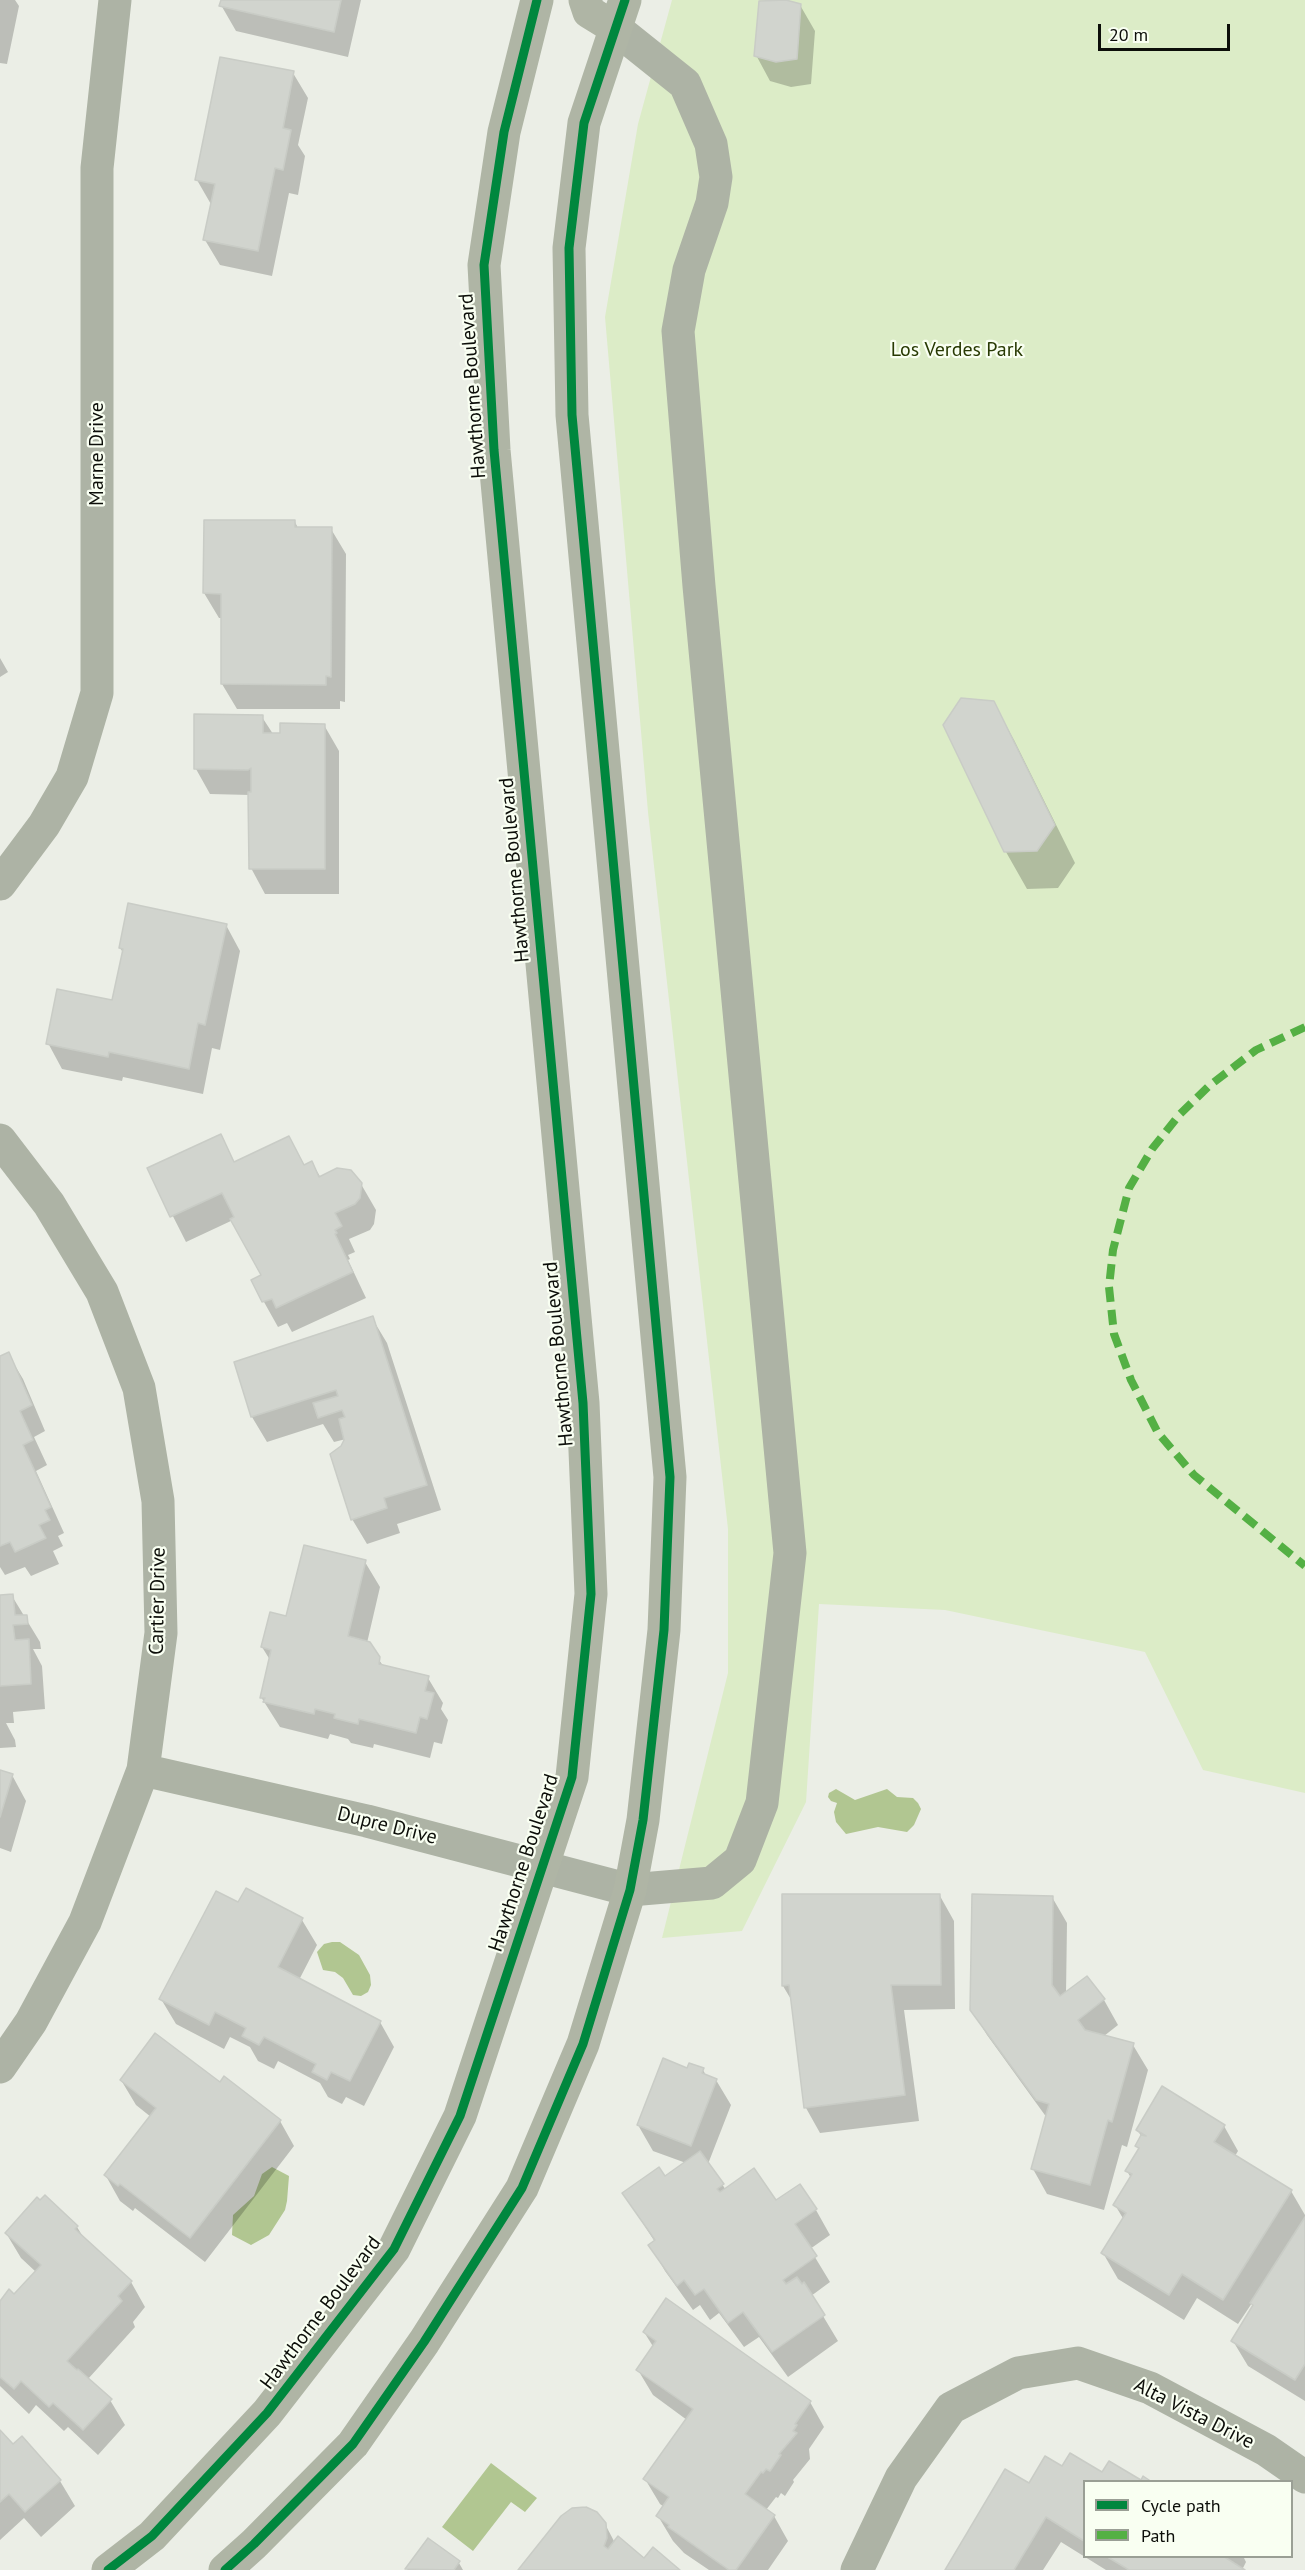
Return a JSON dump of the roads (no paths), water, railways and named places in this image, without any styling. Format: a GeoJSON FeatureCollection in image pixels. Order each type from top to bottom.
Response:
{"type":"FeatureCollection","features":[{"type":"Feature","properties":{"kind":"main road","name":"Hawthorne Boulevard"},"geometry":{"type":"LineString","coordinates":[[108,2570],[152,2536],[267,2413],[394,2248],[460,2116],[572,1777],[591,1594],[583,1403],[494,450],[484,265],[504,132],[537,0]]}},
{"type":"Feature","properties":{"kind":"main road"},"geometry":{"type":"LineString","coordinates":[[225,2570],[254,2544],[353,2444],[424,2342],[522,2188],[583,2044],[630,1890],[643,1820],[664,1630],[670,1477],[572,415],[569,248],[584,123],[620,14],[589,12],[585,0]]}},
{"type":"Feature","properties":{"kind":"street","name":"Marne Drive"},"geometry":{"type":"LineString","coordinates":[[0,884],[44,825],[72,777],[97,693],[97,168],[115,0]]}},
{"type":"Feature","properties":{"kind":"street"},"geometry":{"type":"LineString","coordinates":[[620,14],[685,84],[711,144],[716,177],[712,203],[689,270],[678,332],[700,598],[790,1553],[762,1803],[740,1860],[712,1883],[630,1890]]}},
{"type":"Feature","properties":{"kind":"street","name":"Cartier Drive"},"geometry":{"type":"LineString","coordinates":[[0,1140],[49,1204],[102,1292],[139,1388],[158,1501],[161,1633],[143,1770],[85,1922],[31,2022],[0,2067]]}},
{"type":"Feature","properties":{"kind":"street","name":"Dupre Drive"},"geometry":{"type":"LineString","coordinates":[[143,1770],[367,1821],[542,1865],[630,1890]]}},
{"type":"Feature","properties":{"kind":"street","name":"Alta Vista Drive"},"geometry":{"type":"LineString","coordinates":[[857,2570],[901,2478],[951,2408],[1018,2373],[1078,2363],[1149,2388],[1266,2450],[1305,2477]]}},
{"type":"Feature","properties":{"kind":"park label","name":"Los Verdes Park"},"geometry":{"type":"Point","coordinates":[957,350]}}]}
